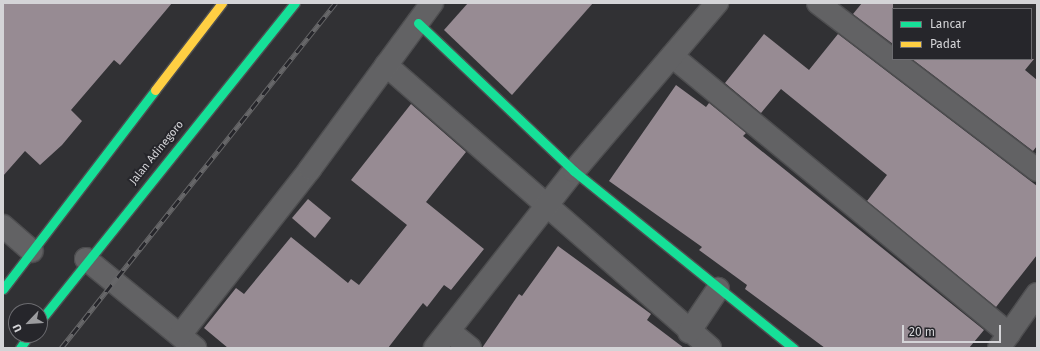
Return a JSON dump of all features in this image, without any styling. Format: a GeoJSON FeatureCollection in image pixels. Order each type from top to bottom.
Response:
{"type":"FeatureCollection","features":[{"type":"Feature","properties":{"kind":"main road"},"geometry":{"type":"LineString","coordinates":[[3,289],[222,3]]}},
{"type":"Feature","properties":{"kind":"main road","name":"Jalan Adinegoro"},"geometry":{"type":"LineString","coordinates":[[48,310],[86,259],[295,3]]}},
{"type":"Feature","properties":{"kind":"main road"},"geometry":{"type":"LineString","coordinates":[[418,23],[574,171],[718,289],[793,348]]}},
{"type":"Feature","properties":{"kind":"street"},"geometry":{"type":"LineString","coordinates":[[86,259],[188,342],[310,169],[432,3]]}},
{"type":"Feature","properties":{"kind":"street"},"geometry":{"type":"LineString","coordinates":[[435,348],[549,206],[574,171],[716,3]]}},
{"type":"Feature","properties":{"kind":"street"},"geometry":{"type":"LineString","coordinates":[[818,3],[892,59]]}},
{"type":"Feature","properties":{"kind":"street"},"geometry":{"type":"LineString","coordinates":[[672,56],[1004,341],[1037,294]]}},
{"type":"Feature","properties":{"kind":"street"},"geometry":{"type":"LineString","coordinates":[[893,60],[1037,170]]}},
{"type":"Feature","properties":{"kind":"street"},"geometry":{"type":"LineString","coordinates":[[386,65],[549,206],[689,332],[710,348]]}},
{"type":"Feature","properties":{"kind":"street"},"geometry":{"type":"LineString","coordinates":[[3,226],[32,251]]}},
{"type":"Feature","properties":{"kind":"street"},"geometry":{"type":"LineString","coordinates":[[689,332],[718,289]]}},
{"type":"Feature","properties":{"kind":"street"},"geometry":{"type":"LineString","coordinates":[[449,331],[470,348]]}},
{"type":"Feature","properties":{"kind":"building"},"geometry":{"type":"Polygon","coordinates":[[[3,3],[172,3],[120,65],[114,60],[71,110],[82,121],[62,145],[40,165],[25,151],[3,176],[3,3]]]}},
{"type":"Feature","properties":{"kind":"building"},"geometry":{"type":"Polygon","coordinates":[[[468,3],[593,3],[512,95],[444,30],[468,3]]]}},
{"type":"Feature","properties":{"kind":"building"},"geometry":{"type":"Polygon","coordinates":[[[862,3],[893,3],[892,43],[853,14],[862,3]]]}},
{"type":"Feature","properties":{"kind":"building"},"geometry":{"type":"Polygon","coordinates":[[[764,34],[809,70],[838,34],[1037,186],[1037,255],[996,307],[867,201],[887,175],[781,89],[761,113],[725,83],[764,34]]]}},
{"type":"Feature","properties":{"kind":"building"},"geometry":{"type":"Polygon","coordinates":[[[1034,59],[1025,70],[1037,80],[1037,146],[1033,151],[913,60],[1034,59]]]}},
{"type":"Feature","properties":{"kind":"building"},"geometry":{"type":"Polygon","coordinates":[[[676,85],[706,107],[709,103],[746,133],[743,136],[984,330],[969,348],[825,348],[745,289],[747,285],[699,250],[702,247],[609,181],[676,85]]]}},
{"type":"Feature","properties":{"kind":"building"},"geometry":{"type":"Polygon","coordinates":[[[411,104],[466,152],[426,202],[484,249],[451,290],[444,285],[427,307],[423,303],[388,348],[228,348],[204,328],[236,288],[244,294],[291,237],[348,283],[351,279],[359,285],[407,225],[351,180],[411,104]]]}},
{"type":"Feature","properties":{"kind":"building"},"geometry":{"type":"Polygon","coordinates":[[[308,199],[331,218],[315,238],[292,218],[308,199]]]}},
{"type":"Feature","properties":{"kind":"building"},"geometry":{"type":"Polygon","coordinates":[[[558,246],[651,314],[647,320],[684,348],[482,348],[519,294],[522,296],[558,246]]]}},
{"type":"Feature","properties":{"kind":"railway"},"geometry":{"type":"LineString","coordinates":[[61,348],[335,3]]}},
{"type":"Feature","properties":{"kind":"traffic: fast"},"geometry":{"type":"LineString","coordinates":[[48,311],[295,3]]}},
{"type":"Feature","properties":{"kind":"traffic: fast"},"geometry":{"type":"LineString","coordinates":[[418,23],[574,171],[793,348]]}},
{"type":"Feature","properties":{"kind":"traffic: fast"},"geometry":{"type":"LineString","coordinates":[[3,289],[155,90]]}},
{"type":"Feature","properties":{"kind":"traffic: fast"},"geometry":{"type":"LineString","coordinates":[[20,348],[23,343]]}},
{"type":"Feature","properties":{"kind":"traffic: slow"},"geometry":{"type":"LineString","coordinates":[[155,90],[222,3]]}}]}
